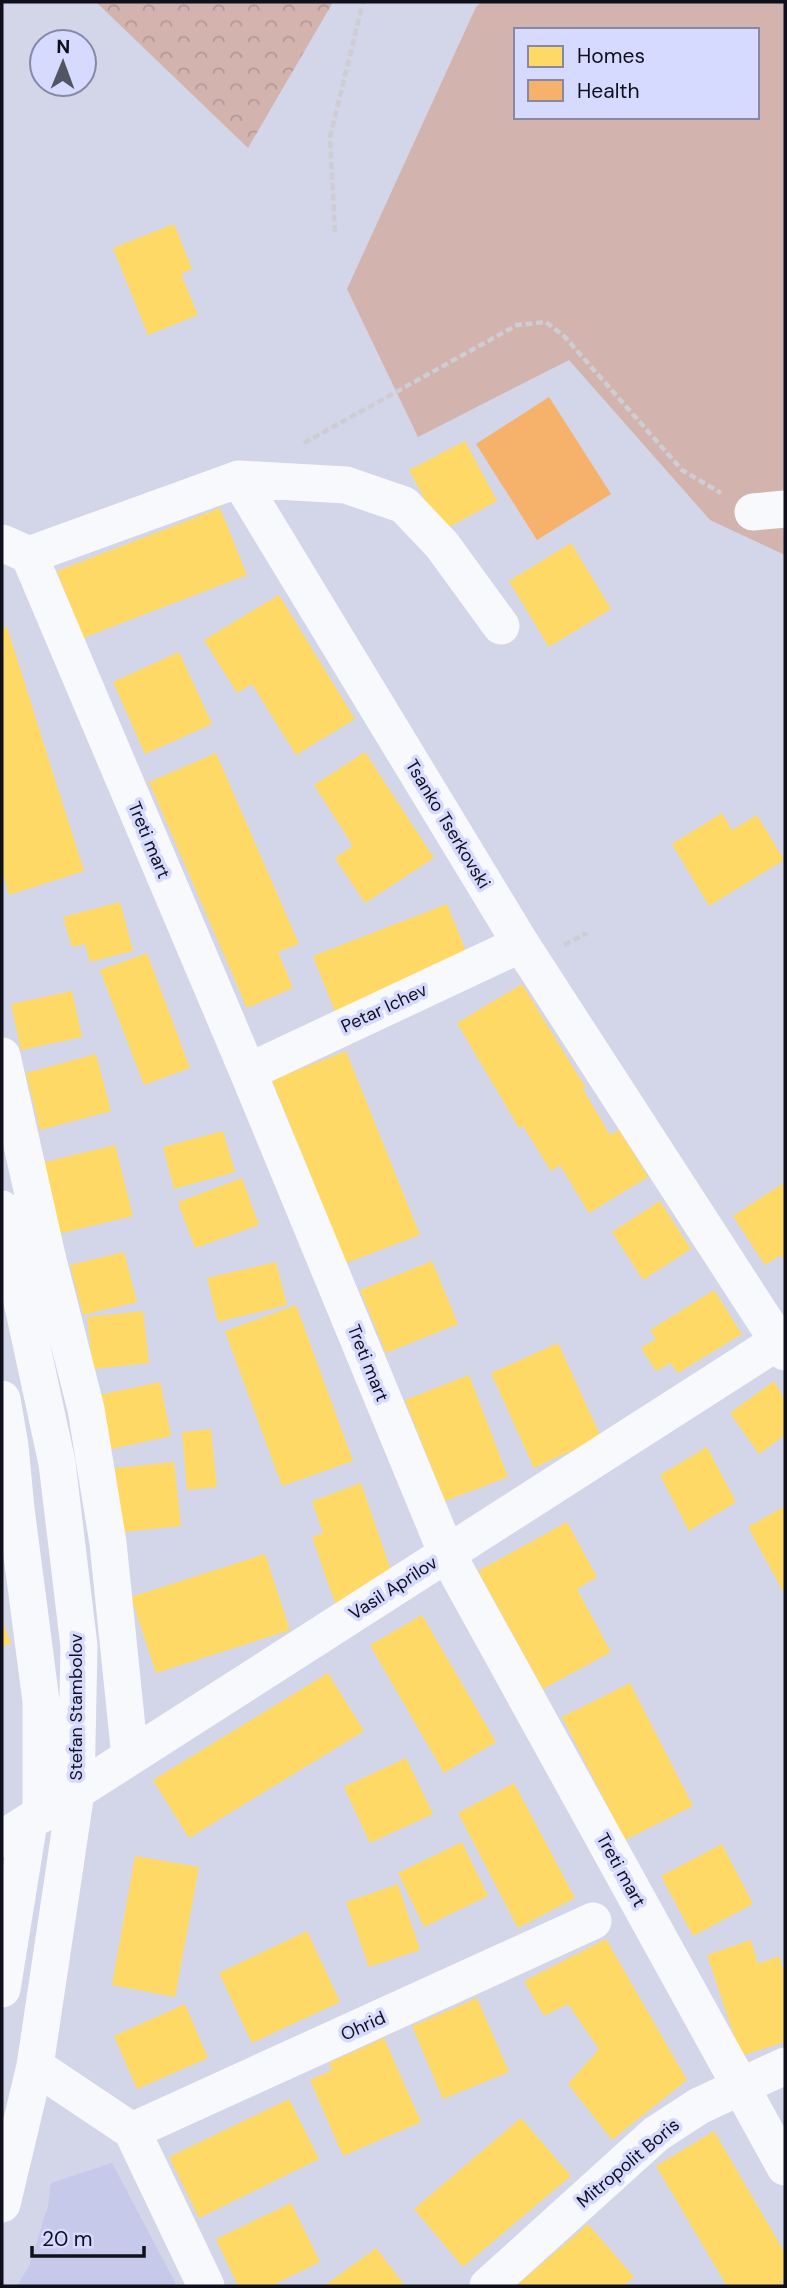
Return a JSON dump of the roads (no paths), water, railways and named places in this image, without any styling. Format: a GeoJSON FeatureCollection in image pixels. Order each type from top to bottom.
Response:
{"type":"FeatureCollection","features":[{"type":"Feature","properties":{"kind":"street"},"geometry":{"type":"LineString","coordinates":[[15,549],[239,479],[346,485],[404,505],[442,545],[501,626]]}},
{"type":"Feature","properties":{"kind":"street","name":"Tsanko Tserkovski"},"geometry":{"type":"LineString","coordinates":[[239,479],[521,944],[783,1343]]}},
{"type":"Feature","properties":{"kind":"street","name":"Treti mart"},"geometry":{"type":"LineString","coordinates":[[15,549],[248,1072],[447,1554],[785,2167]]}},
{"type":"Feature","properties":{"kind":"street","name":"Petar Ichev"},"geometry":{"type":"LineString","coordinates":[[248,1072],[521,944]]}},
{"type":"Feature","properties":{"kind":"street"},"geometry":{"type":"LineString","coordinates":[[2,1056],[47,1256],[86,1409],[108,1543],[130,1757]]}},
{"type":"Feature","properties":{"kind":"street","name":"Stefan Stambolov"},"geometry":{"type":"LineString","coordinates":[[2,1209],[57,1463],[79,1646],[76,1792],[36,2066],[2,2204]]}},
{"type":"Feature","properties":{"kind":"street","name":"Vasil Aprilov"},"geometry":{"type":"LineString","coordinates":[[24,1825],[783,1343]]}},
{"type":"Feature","properties":{"kind":"street"},"geometry":{"type":"LineString","coordinates":[[2,1399],[10,1446],[9,1509],[41,1701],[2,1989]]}},
{"type":"Feature","properties":{"kind":"street","name":"Ohrid"},"geometry":{"type":"LineString","coordinates":[[132,2131],[593,1921]]}},
{"type":"Feature","properties":{"kind":"street"},"geometry":{"type":"LineString","coordinates":[[36,2066],[132,2131],[206,2286]]}},
{"type":"Feature","properties":{"kind":"street","name":"Mitropolit Boris"},"geometry":{"type":"LineString","coordinates":[[488,2286],[656,2134],[699,2106],[785,2066]]}}]}
